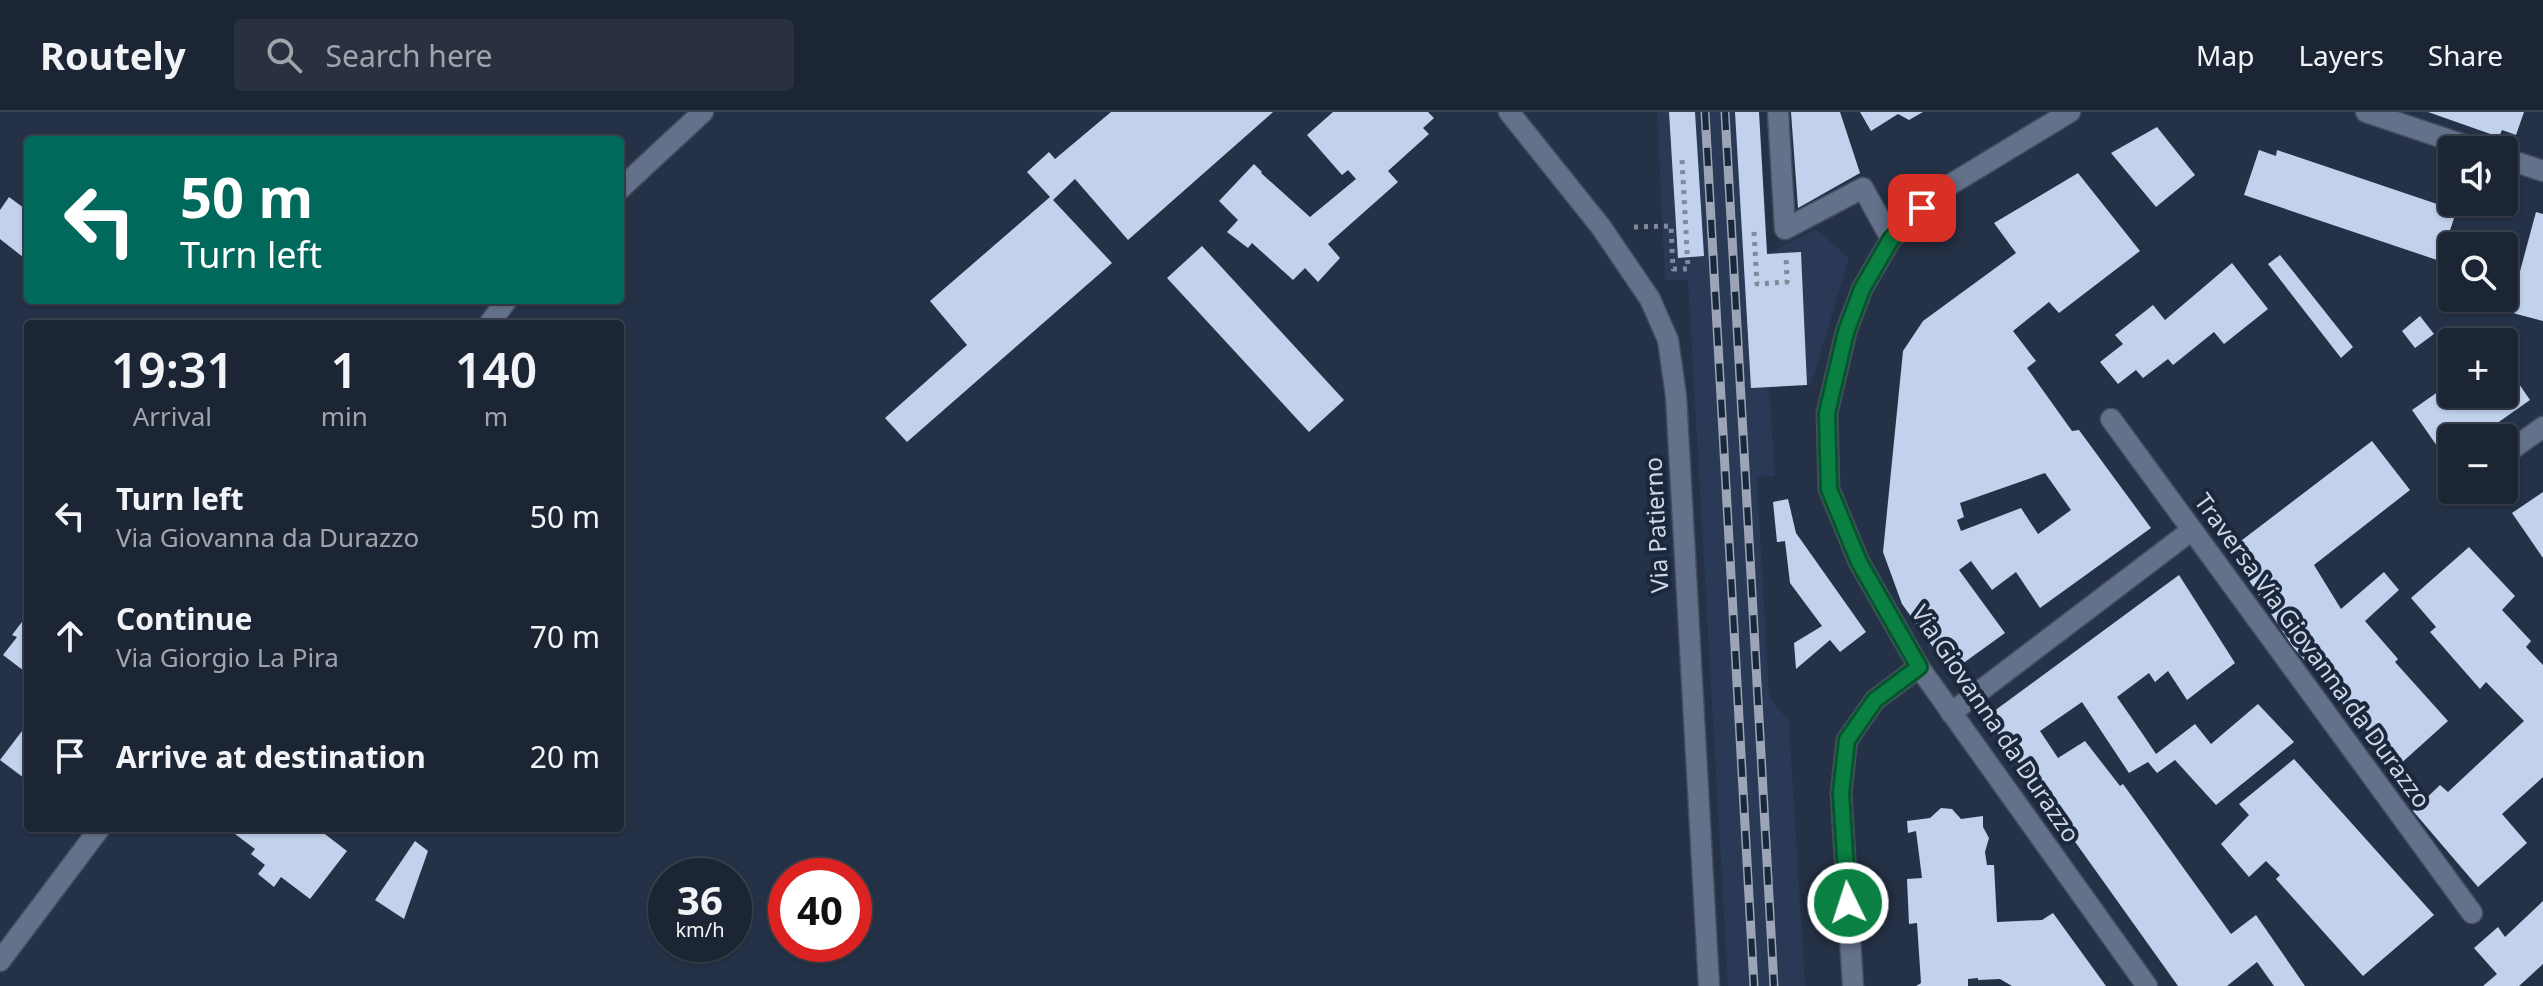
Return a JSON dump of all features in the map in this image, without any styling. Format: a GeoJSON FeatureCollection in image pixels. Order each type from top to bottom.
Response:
{"type":"FeatureCollection","features":[{"type":"Feature","properties":{"kind":"street"},"geometry":{"type":"LineString","coordinates":[[624,185],[703,112]]}},
{"type":"Feature","properties":{"kind":"street","name":"Via Patierno"},"geometry":{"type":"LineString","coordinates":[[1509,112],[1601,227],[1650,299],[1668,340],[1676,396],[1709,986]]}},
{"type":"Feature","properties":{"kind":"street"},"geometry":{"type":"LineString","coordinates":[[1778,112],[1785,229],[1863,188],[1891,239]]}},
{"type":"Feature","properties":{"kind":"street","name":"Via Giovanna da Durazzo"},"geometry":{"type":"LineString","coordinates":[[2070,112],[1938,192],[1891,239],[1862,289],[1846,332],[1827,413],[1829,489],[1859,562],[1919,667],[2147,986]]}},
{"type":"Feature","properties":{"kind":"street"},"geometry":{"type":"LineString","coordinates":[[2366,112],[2438,136]]}},
{"type":"Feature","properties":{"kind":"street"},"geometry":{"type":"LineString","coordinates":[[2518,163],[2543,171]]}},
{"type":"Feature","properties":{"kind":"street","name":"Traversa Via Giovanna da Durazzo"},"geometry":{"type":"LineString","coordinates":[[2111,419],[2472,913]]}},
{"type":"Feature","properties":{"kind":"street"},"geometry":{"type":"LineString","coordinates":[[2518,445],[2543,427]]}},
{"type":"Feature","properties":{"kind":"street"},"geometry":{"type":"LineString","coordinates":[[1951,713],[2192,530]]}},
{"type":"Feature","properties":{"kind":"street"},"geometry":{"type":"LineString","coordinates":[[1853,986],[1841,793],[1847,740],[1875,700],[1919,667]]}},
{"type":"Feature","properties":{"kind":"street"},"geometry":{"type":"LineString","coordinates":[[0,961],[97,832]]}},
{"type":"Feature","properties":{"kind":"path"},"geometry":{"type":"LineString","coordinates":[[1601,227],[1671,226],[1673,269],[1688,269],[1682,160]]}},
{"type":"Feature","properties":{"kind":"shaded area"},"geometry":{"type":"Polygon","coordinates":[[[1657,112],[1759,112],[1768,254],[1816,229],[1849,258],[1811,385],[1769,387],[1775,476],[1757,477],[1769,696],[1789,722],[1805,986],[1728,986],[1688,280],[1665,280],[1657,112]]]}},
{"type":"Feature","properties":{"kind":"building"},"geometry":{"type":"Polygon","coordinates":[[[1111,112],[1273,112],[1128,240],[1075,179],[1053,200],[1112,263],[907,442],[885,418],[967,345],[930,301],[1050,197],[1027,172],[1049,152],[1055,159],[1111,112]]]}},
{"type":"Feature","properties":{"kind":"building"},"geometry":{"type":"Polygon","coordinates":[[[1333,112],[1428,112],[1434,118],[1423,128],[1429,134],[1388,171],[1398,182],[1328,244],[1340,258],[1318,282],[1305,268],[1293,280],[1252,243],[1248,248],[1227,232],[1238,220],[1219,201],[1254,164],[1310,217],[1356,179],[1348,170],[1342,175],[1307,135],[1333,112]]]}},
{"type":"Feature","properties":{"kind":"building"},"geometry":{"type":"Polygon","coordinates":[[[1669,112],[1695,112],[1704,256],[1678,258],[1669,112]]]}},
{"type":"Feature","properties":{"kind":"building"},"geometry":{"type":"Polygon","coordinates":[[[1735,112],[1759,112],[1767,254],[1801,252],[1807,385],[1751,388],[1735,112]]]}},
{"type":"Feature","properties":{"kind":"building"},"geometry":{"type":"Polygon","coordinates":[[[1791,112],[1840,112],[1860,173],[1798,208],[1791,112]]]}},
{"type":"Feature","properties":{"kind":"building"},"geometry":{"type":"Polygon","coordinates":[[[1860,112],[1923,112],[1909,120],[1898,114],[1871,131],[1860,112]]]}},
{"type":"Feature","properties":{"kind":"building"},"geometry":{"type":"Polygon","coordinates":[[[2428,112],[2524,112],[2516,135],[2502,130],[2496,136],[2428,112]]]}},
{"type":"Feature","properties":{"kind":"building"},"geometry":{"type":"Polygon","coordinates":[[[2157,127],[2195,175],[2156,207],[2111,153],[2157,127]]]}},
{"type":"Feature","properties":{"kind":"building"},"geometry":{"type":"Polygon","coordinates":[[[2259,150],[2276,156],[2277,150],[2438,204],[2438,216],[2455,216],[2449,232],[2438,232],[2438,260],[2244,195],[2259,150]]]}},
{"type":"Feature","properties":{"kind":"building"},"geometry":{"type":"Polygon","coordinates":[[[2078,173],[2140,251],[2059,313],[2049,302],[2013,331],[2036,361],[2027,368],[2072,431],[2079,430],[2151,528],[2040,608],[2016,572],[1992,590],[1971,561],[1959,570],[2005,633],[1951,672],[1902,604],[1883,552],[1903,351],[1923,321],[2016,253],[1994,223],[2078,173]],[[2045,473],[1960,503],[1964,517],[1957,520],[1961,531],[2021,508],[2038,534],[2071,510],[2045,473]]]}},
{"type":"Feature","properties":{"kind":"building"},"geometry":{"type":"Polygon","coordinates":[[[9,197],[24,208],[24,258],[0,239],[0,210],[9,197]]]}},
{"type":"Feature","properties":{"kind":"building"},"geometry":{"type":"Polygon","coordinates":[[[2536,212],[2543,214],[2543,321],[2509,312],[2518,312],[2518,279],[2536,212]]]}},
{"type":"Feature","properties":{"kind":"building"},"geometry":{"type":"Polygon","coordinates":[[[1202,246],[1344,400],[1309,432],[1167,278],[1202,246]]]}},
{"type":"Feature","properties":{"kind":"building"},"geometry":{"type":"Polygon","coordinates":[[[2280,255],[2353,347],[2341,358],[2268,264],[2280,255]]]}},
{"type":"Feature","properties":{"kind":"building"},"geometry":{"type":"Polygon","coordinates":[[[2232,263],[2268,309],[2224,344],[2214,332],[2173,365],[2168,359],[2143,378],[2136,370],[2118,384],[2100,362],[2123,344],[2115,335],[2153,305],[2165,320],[2232,263]]]}},
{"type":"Feature","properties":{"kind":"building"},"geometry":{"type":"Polygon","coordinates":[[[2420,316],[2434,334],[2415,348],[2402,331],[2420,316]]]}},
{"type":"Feature","properties":{"kind":"building"},"geometry":{"type":"Polygon","coordinates":[[[2518,382],[2530,400],[2496,424],[2438,424],[2438,447],[2412,410],[2438,392],[2438,408],[2518,408],[2518,382]]]}},
{"type":"Feature","properties":{"kind":"building"},"geometry":{"type":"Polygon","coordinates":[[[2372,441],[2410,490],[2314,565],[2341,609],[2384,572],[2399,590],[2365,621],[2398,659],[2395,662],[2448,721],[2398,766],[2293,647],[2229,550],[2372,441]]]}},
{"type":"Feature","properties":{"kind":"building"},"geometry":{"type":"Polygon","coordinates":[[[2543,492],[2543,558],[2512,513],[2543,492]]]}},
{"type":"Feature","properties":{"kind":"building"},"geometry":{"type":"Polygon","coordinates":[[[1788,499],[1796,533],[1866,632],[1840,652],[1830,640],[1796,669],[1794,643],[1822,626],[1790,583],[1785,541],[1777,542],[1773,502],[1788,499]]]}},
{"type":"Feature","properties":{"kind":"building"},"geometry":{"type":"Polygon","coordinates":[[[2469,547],[2515,596],[2502,610],[2531,641],[2526,647],[2543,665],[2543,777],[2502,814],[2527,843],[2478,887],[2413,811],[2440,785],[2448,792],[2524,721],[2486,682],[2480,689],[2430,632],[2436,627],[2411,598],[2469,547]]]}},
{"type":"Feature","properties":{"kind":"building"},"geometry":{"type":"Polygon","coordinates":[[[2179,575],[2235,663],[2187,700],[2168,671],[2155,682],[2149,673],[2117,697],[2156,754],[2195,724],[2211,744],[2258,704],[2294,742],[2216,805],[2175,760],[2157,773],[2148,762],[2129,773],[2082,702],[2040,731],[2058,758],[2085,741],[2120,786],[2123,784],[2231,934],[2256,915],[2305,986],[2274,986],[2257,962],[2227,986],[2178,986],[1986,717],[2179,575]]]}},
{"type":"Feature","properties":{"kind":"building"},"geometry":{"type":"Polygon","coordinates":[[[24,619],[24,671],[3,655],[17,637],[12,635],[24,619]]]}},
{"type":"Feature","properties":{"kind":"building"},"geometry":{"type":"Polygon","coordinates":[[[24,728],[24,778],[0,760],[24,728]]]}},
{"type":"Feature","properties":{"kind":"building"},"geometry":{"type":"Polygon","coordinates":[[[2294,759],[2434,915],[2363,976],[2276,879],[2280,875],[2266,861],[2249,877],[2221,844],[2249,815],[2239,804],[2294,759]]]}},
{"type":"Feature","properties":{"kind":"building"},"geometry":{"type":"Polygon","coordinates":[[[1941,808],[1952,809],[1961,819],[1983,816],[1983,827],[1989,838],[1985,852],[1987,865],[1994,865],[1997,922],[2042,920],[2053,913],[2106,986],[2012,986],[2000,979],[1978,978],[1968,979],[1968,986],[1916,986],[1921,983],[1917,923],[1909,924],[1907,879],[1922,878],[1916,831],[1908,833],[1907,821],[1930,818],[1941,808]]]}},
{"type":"Feature","properties":{"kind":"building"},"geometry":{"type":"Polygon","coordinates":[[[232,832],[322,832],[347,851],[310,899],[281,877],[274,887],[258,874],[265,865],[251,854],[255,849],[232,832]]]}},
{"type":"Feature","properties":{"kind":"building"},"geometry":{"type":"Polygon","coordinates":[[[415,841],[428,851],[404,919],[375,900],[415,841]]]}},
{"type":"Feature","properties":{"kind":"building"},"geometry":{"type":"Polygon","coordinates":[[[2543,901],[2543,964],[2519,986],[2483,986],[2497,974],[2474,948],[2498,927],[2505,937],[2543,901]]]}},
{"type":"Feature","properties":{"kind":"railway"},"geometry":{"type":"LineString","coordinates":[[1705,112],[1754,986]]}},
{"type":"Feature","properties":{"kind":"railway"},"geometry":{"type":"LineString","coordinates":[[1725,112],[1774,986]]}},
{"type":"Feature","properties":{"kind":"route"},"geometry":{"type":"LineString","coordinates":[[1848,903],[1841,793],[1847,740],[1875,700],[1919,667],[1859,562],[1829,489],[1827,413],[1846,332],[1862,289],[1891,239],[1922,208]]}}]}
